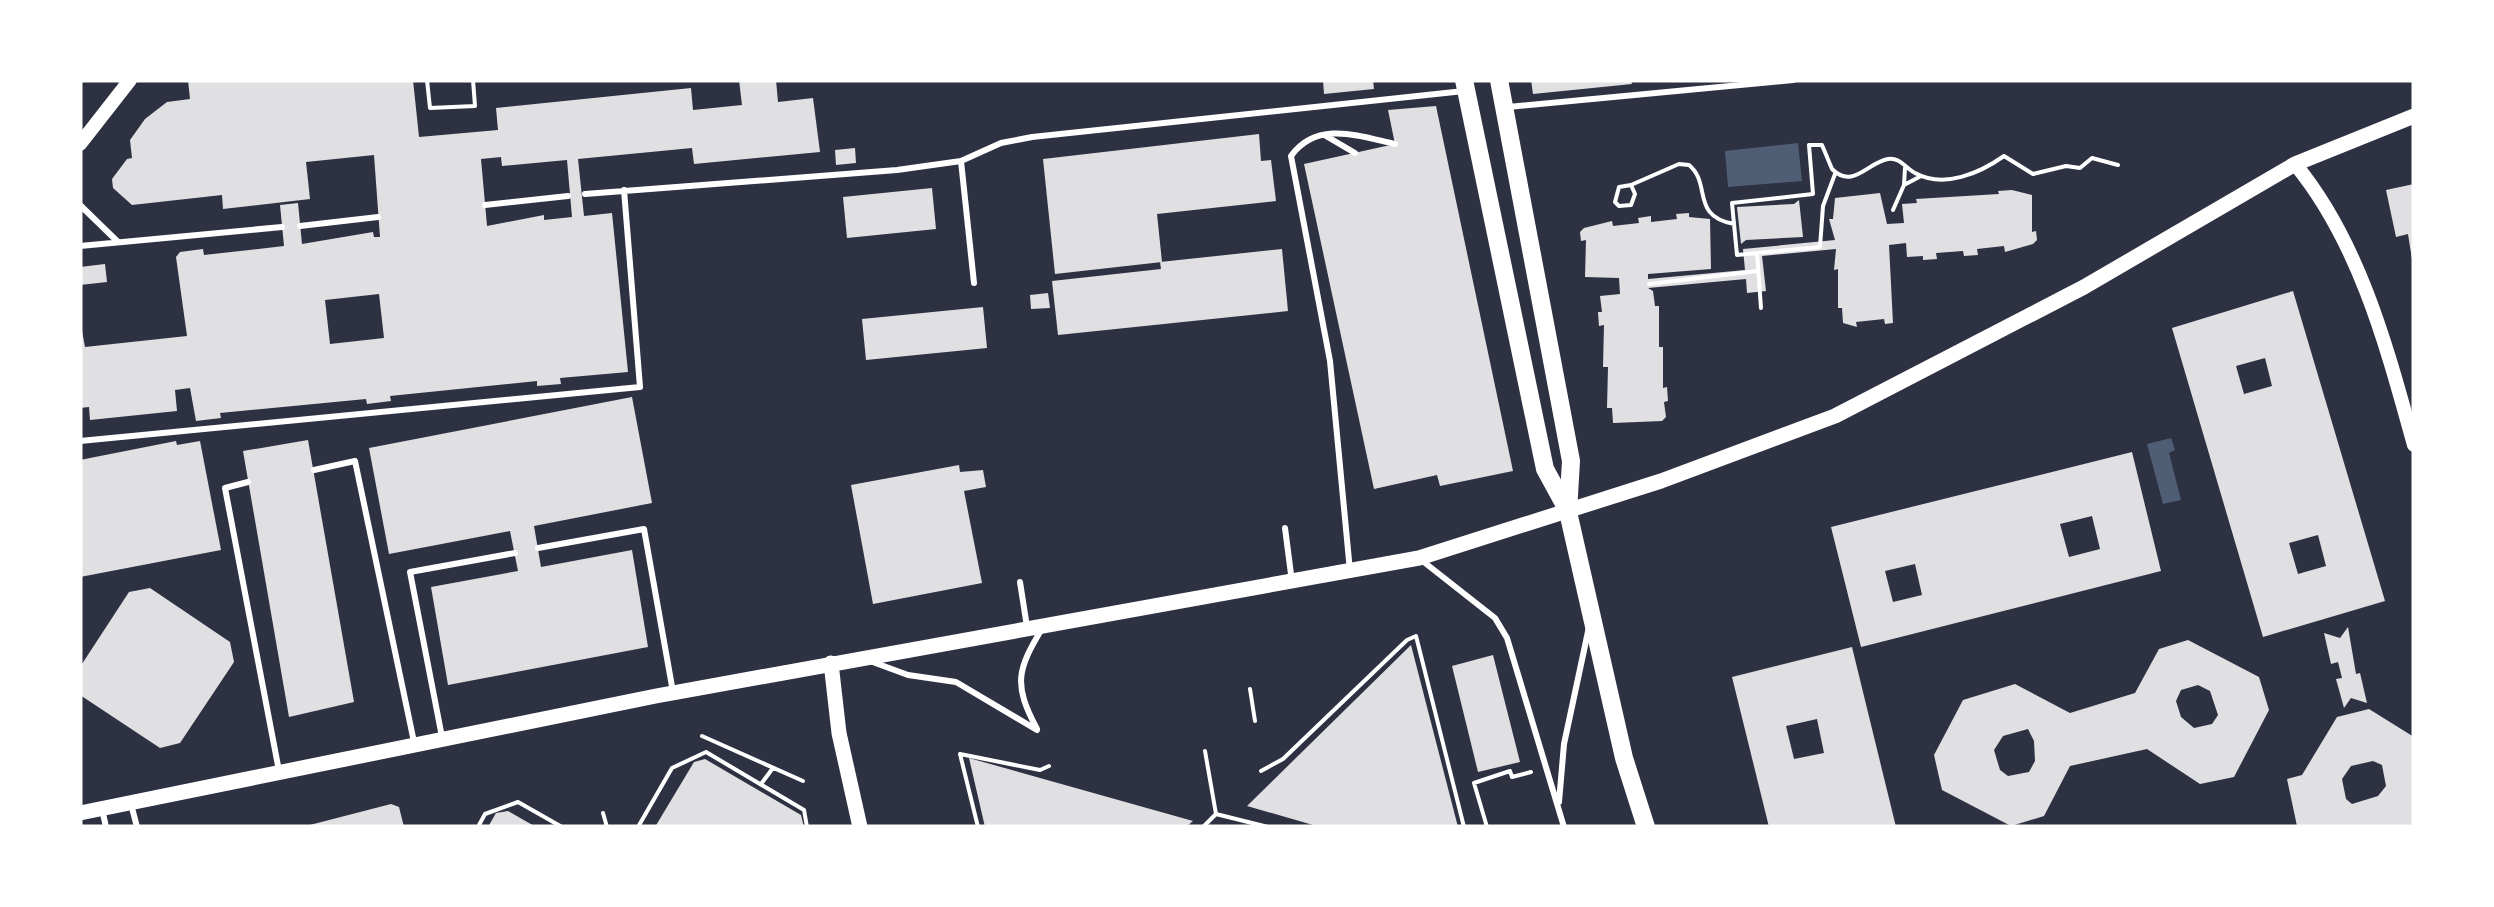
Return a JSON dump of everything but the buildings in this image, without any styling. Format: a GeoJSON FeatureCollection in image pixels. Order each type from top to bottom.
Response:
{"type":"FeatureCollection","features":[{"type":"Feature","properties":{"kind":"main road"},"geometry":{"type":"LineString","coordinates":[[1499,80],[1571,460],[1568,512]]}},
{"type":"Feature","properties":{"kind":"main road"},"geometry":{"type":"LineString","coordinates":[[1465,86],[1546,468],[1568,512],[1624,758],[1646,827]]}},
{"type":"Feature","properties":{"kind":"main road"},"geometry":{"type":"LineString","coordinates":[[80,813],[673,693],[1350,574],[1418,558],[1568,512],[1835,416],[2084,287],[2296,164],[2414,116]]}},
{"type":"Feature","properties":{"kind":"main road"},"geometry":{"type":"LineString","coordinates":[[831,663],[839,734],[860,827]]}},
{"type":"Feature","properties":{"kind":"street"},"geometry":{"type":"LineString","coordinates":[[80,144],[130,80]]}},
{"type":"Feature","properties":{"kind":"street"},"geometry":{"type":"LineString","coordinates":[[2296,164],[2324,199],[2370,304],[2414,445]]}},
{"type":"Feature","properties":{"kind":"lane"},"geometry":{"type":"LineString","coordinates":[[112,80],[117,99]]}},
{"type":"Feature","properties":{"kind":"lane"},"geometry":{"type":"LineString","coordinates":[[1644,80],[1645,93]]}},
{"type":"Feature","properties":{"kind":"lane"},"geometry":{"type":"LineString","coordinates":[[1502,108],[1792,80]]}},
{"type":"Feature","properties":{"kind":"lane"},"geometry":{"type":"LineString","coordinates":[[585,194],[961,161],[1001,143],[1032,137],[1465,86]]}},
{"type":"Feature","properties":{"kind":"lane"},"geometry":{"type":"LineString","coordinates":[[1350,574],[1330,361],[1292,174],[1292,156],[1300,144],[1320,134],[1345,133],[1396,144]]}},
{"type":"Feature","properties":{"kind":"lane"},"geometry":{"type":"LineString","coordinates":[[1320,134],[1355,153]]}},
{"type":"Feature","properties":{"kind":"lane"},"geometry":{"type":"LineString","coordinates":[[961,161],[974,283]]}},
{"type":"Feature","properties":{"kind":"lane"},"geometry":{"type":"LineString","coordinates":[[80,441],[640,386],[624,190]]}},
{"type":"Feature","properties":{"kind":"lane"},"geometry":{"type":"LineString","coordinates":[[485,205],[568,196]]}},
{"type":"Feature","properties":{"kind":"lane"},"geometry":{"type":"LineString","coordinates":[[80,205],[119,243]]}},
{"type":"Feature","properties":{"kind":"lane"},"geometry":{"type":"LineString","coordinates":[[300,226],[378,216]]}},
{"type":"Feature","properties":{"kind":"lane"},"geometry":{"type":"LineString","coordinates":[[80,246],[282,227]]}},
{"type":"Feature","properties":{"kind":"lane"},"geometry":{"type":"LineString","coordinates":[[314,470],[355,461],[414,745]]}},
{"type":"Feature","properties":{"kind":"lane"},"geometry":{"type":"LineString","coordinates":[[248,482],[224,488],[280,772]]}},
{"type":"Feature","properties":{"kind":"lane"},"geometry":{"type":"LineString","coordinates":[[1285,528],[1292,583]]}},
{"type":"Feature","properties":{"kind":"lane"},"geometry":{"type":"LineString","coordinates":[[538,548],[644,529],[673,693]]}},
{"type":"Feature","properties":{"kind":"lane"},"geometry":{"type":"LineString","coordinates":[[442,739],[410,572],[515,553]]}},
{"type":"Feature","properties":{"kind":"lane"},"geometry":{"type":"LineString","coordinates":[[1418,558],[1485,609],[1507,638],[1564,827]]}},
{"type":"Feature","properties":{"kind":"lane"},"geometry":{"type":"LineString","coordinates":[[1020,582],[1027,628]]}},
{"type":"Feature","properties":{"kind":"lane"},"geometry":{"type":"LineString","coordinates":[[1559,809],[1564,744],[1591,616]]}},
{"type":"Feature","properties":{"kind":"lane"},"geometry":{"type":"LineString","coordinates":[[866,660],[908,674],[956,682],[1038,730],[1019,696],[1023,660],[1044,625]]}},
{"type":"Feature","properties":{"kind":"lane"},"geometry":{"type":"LineString","coordinates":[[130,803],[136,827]]}},
{"type":"Feature","properties":{"kind":"lane"},"geometry":{"type":"LineString","coordinates":[[102,809],[106,827]]}},
{"type":"Feature","properties":{"kind":"path"},"geometry":{"type":"LineString","coordinates":[[426,80],[430,108],[475,106],[472,80]]}},
{"type":"Feature","properties":{"kind":"path"},"geometry":{"type":"LineString","coordinates":[[1809,145],[1822,145],[1835,174],[1819,225],[1820,247],[1737,255],[1732,203],[1813,194],[1809,145]]}},
{"type":"Feature","properties":{"kind":"path"},"geometry":{"type":"LineString","coordinates":[[1835,174],[1861,175],[1890,158],[1921,176],[1958,178],[1980,172],[2004,156],[2033,174],[2066,166],[2080,168],[2092,158],[2118,164]]}},
{"type":"Feature","properties":{"kind":"path"},"geometry":{"type":"LineString","coordinates":[[1631,186],[1631,205],[1619,206],[1615,202],[1620,187],[1631,186],[1679,164],[1690,165],[1700,179],[1701,199],[1709,212],[1734,224]]}},
{"type":"Feature","properties":{"kind":"path"},"geometry":{"type":"LineString","coordinates":[[1893,210],[1904,185],[1906,166]]}},
{"type":"Feature","properties":{"kind":"path"},"geometry":{"type":"LineString","coordinates":[[1904,185],[1921,176]]}},
{"type":"Feature","properties":{"kind":"path"},"geometry":{"type":"LineString","coordinates":[[1757,253],[1760,308]]}},
{"type":"Feature","properties":{"kind":"path"},"geometry":{"type":"LineString","coordinates":[[1649,284],[1758,271]]}},
{"type":"Feature","properties":{"kind":"path"},"geometry":{"type":"LineString","coordinates":[[1261,771],[1283,758],[1416,636],[1464,827]]}},
{"type":"Feature","properties":{"kind":"path"},"geometry":{"type":"LineString","coordinates":[[1250,690],[1255,721]]}},
{"type":"Feature","properties":{"kind":"path"},"geometry":{"type":"LineString","coordinates":[[702,736],[802,781]]}},
{"type":"Feature","properties":{"kind":"path"},"geometry":{"type":"LineString","coordinates":[[716,758],[722,744]]}},
{"type":"Feature","properties":{"kind":"path"},"geometry":{"type":"LineString","coordinates":[[1204,750],[1216,814]]}},
{"type":"Feature","properties":{"kind":"path"},"geometry":{"type":"LineString","coordinates":[[638,827],[672,768],[706,752],[804,810],[808,827]]}},
{"type":"Feature","properties":{"kind":"path"},"geometry":{"type":"LineString","coordinates":[[978,827],[960,754],[1040,770],[1049,766]]}},
{"type":"Feature","properties":{"kind":"path"},"geometry":{"type":"LineString","coordinates":[[760,784],[773,768]]}},
{"type":"Feature","properties":{"kind":"path"},"geometry":{"type":"LineString","coordinates":[[1487,827],[1474,783],[1510,771],[1512,777],[1531,772]]}},
{"type":"Feature","properties":{"kind":"path"},"geometry":{"type":"LineString","coordinates":[[478,827],[485,814],[518,802],[562,827]]}},
{"type":"Feature","properties":{"kind":"path"},"geometry":{"type":"LineString","coordinates":[[603,813],[607,827]]}},
{"type":"Feature","properties":{"kind":"path"},"geometry":{"type":"LineString","coordinates":[[1203,827],[1216,814]]}},
{"type":"Feature","properties":{"kind":"path"},"geometry":{"type":"LineString","coordinates":[[1216,814],[1268,827]]}},
{"type":"Feature","properties":{"kind":"water"},"geometry":{"type":"Polygon","coordinates":[[[1798,143],[1802,181],[1728,187],[1725,151],[1798,143]]]}},
{"type":"Feature","properties":{"kind":"water"},"geometry":{"type":"Polygon","coordinates":[[[2171,438],[2175,450],[2169,453],[2181,500],[2163,504],[2147,444],[2171,438]]]}}]}
